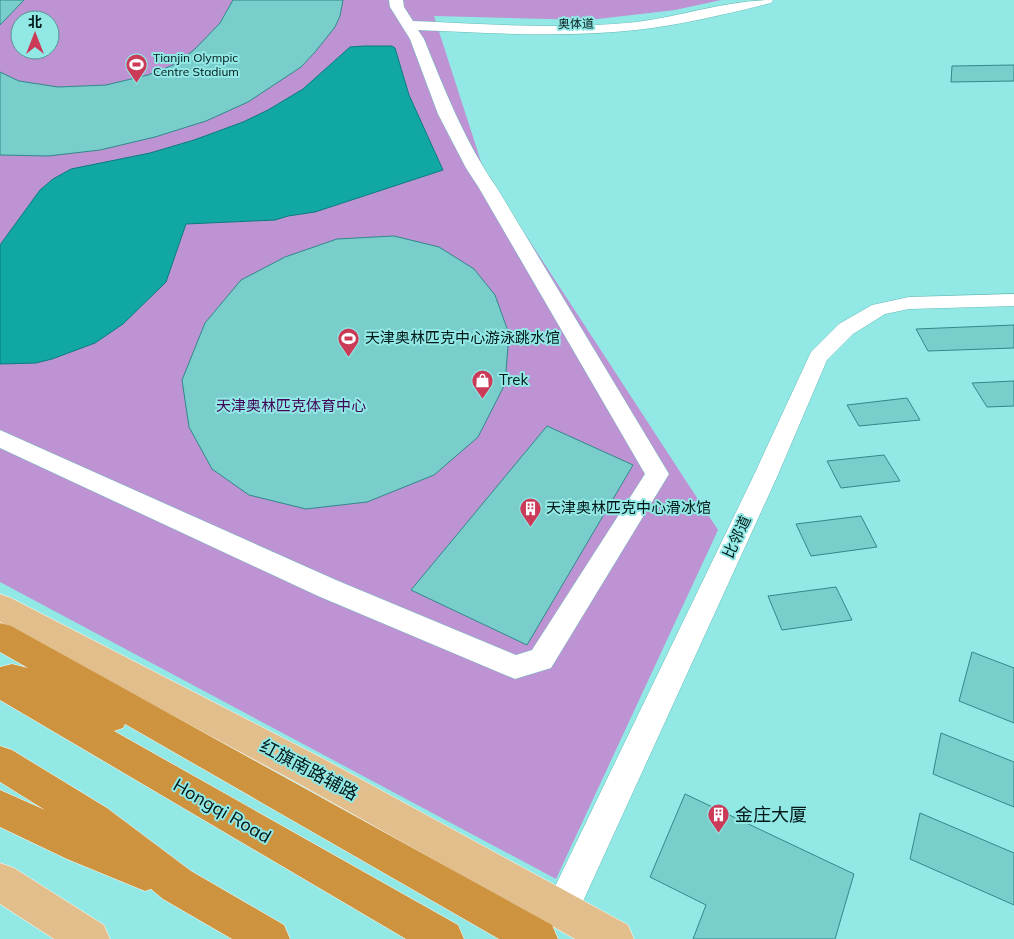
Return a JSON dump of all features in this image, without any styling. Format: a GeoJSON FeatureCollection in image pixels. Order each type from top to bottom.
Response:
{"type":"FeatureCollection","features":[{"type":"Feature","properties":{"kind":"highway"},"geometry":{"type":"LineString","coordinates":[[0,636],[538,939]]}},
{"type":"Feature","properties":{"kind":"highway"},"geometry":{"type":"LineString","coordinates":[[0,675],[53,690],[166,743],[226,764]]}},
{"type":"Feature","properties":{"kind":"highway","name":"Hongqi Road"},"geometry":{"type":"LineString","coordinates":[[0,682],[54,715],[444,939]]}},
{"type":"Feature","properties":{"kind":"highway"},"geometry":{"type":"LineString","coordinates":[[0,762],[94,821],[177,885],[270,939]]}},
{"type":"Feature","properties":{"kind":"highway"},"geometry":{"type":"LineString","coordinates":[[0,808],[80,846],[177,885]]}},
{"type":"Feature","properties":{"kind":"main road","name":"红旗南路辅路"},"geometry":{"type":"LineString","coordinates":[[0,607],[295,762],[614,939]]}},
{"type":"Feature","properties":{"kind":"main road"},"geometry":{"type":"LineString","coordinates":[[0,882],[90,939]]}},
{"type":"Feature","properties":{"kind":"street"},"geometry":{"type":"LineString","coordinates":[[0,438],[327,588],[506,663],[515,666],[541,659],[657,474],[492,194],[474,168],[446,114],[417,38],[398,7],[396,0]]}},
{"type":"Feature","properties":{"kind":"street","name":"奥体道"},"geometry":{"type":"LineString","coordinates":[[408,22],[598,24],[667,16],[742,0]]}},
{"type":"Feature","properties":{"kind":"street"},"geometry":{"type":"LineString","coordinates":[[408,22],[518,29],[617,27],[670,21],[766,0]]}},
{"type":"Feature","properties":{"kind":"street","name":"比邻道"},"geometry":{"type":"LineString","coordinates":[[562,909],[765,477],[818,358],[846,329],[878,309],[909,304],[1014,300]]}},
{"type":"Feature","properties":{"kind":"green space","name":"天津奥林匹克体育中心"},"geometry":{"type":"Polygon","coordinates":[[[0,0],[721,0],[675,10],[589,20],[434,16],[484,171],[718,530],[556,879],[0,582],[0,0]]]}},
{"type":"Feature","properties":{"kind":"water"},"geometry":{"type":"Polygon","coordinates":[[[392,46],[395,48],[409,95],[443,170],[315,212],[275,220],[186,224],[166,282],[123,324],[95,343],[52,359],[36,363],[0,364],[0,245],[40,190],[53,179],[71,169],[150,153],[194,140],[243,122],[268,110],[303,89],[350,47],[392,46]]]}},
{"type":"Feature","properties":{"kind":"building"},"geometry":{"type":"Polygon","coordinates":[[[0,0],[24,0],[14,10],[10,10],[10,15],[0,25],[0,0]]]}},
{"type":"Feature","properties":{"kind":"building","name":"Tianjin Olympic Centre Stadium"},"geometry":{"type":"Polygon","coordinates":[[[233,0],[343,0],[340,16],[335,27],[301,67],[248,102],[206,121],[155,137],[100,150],[48,156],[0,155],[0,72],[19,81],[58,87],[106,85],[148,75],[178,63],[196,48],[220,23],[233,0]]]}},
{"type":"Feature","properties":{"kind":"building"},"geometry":{"type":"Polygon","coordinates":[[[1014,65],[1014,81],[951,82],[952,66],[1014,65]]]}},
{"type":"Feature","properties":{"kind":"building","name":"天津奥林匹克中心游泳跳水馆"},"geometry":{"type":"Polygon","coordinates":[[[394,236],[439,247],[474,269],[495,295],[509,334],[505,384],[478,437],[434,475],[367,502],[306,509],[249,495],[212,469],[189,427],[182,380],[205,323],[241,280],[285,257],[337,239],[394,236]]]}},
{"type":"Feature","properties":{"kind":"building"},"geometry":{"type":"Polygon","coordinates":[[[1014,325],[1014,348],[928,351],[916,329],[1014,325]]]}},
{"type":"Feature","properties":{"kind":"building"},"geometry":{"type":"Polygon","coordinates":[[[1014,381],[1014,406],[987,407],[972,383],[1014,381]]]}},
{"type":"Feature","properties":{"kind":"building"},"geometry":{"type":"Polygon","coordinates":[[[907,398],[920,420],[859,426],[847,405],[907,398]]]}},
{"type":"Feature","properties":{"kind":"building","name":"天津奥林匹克中心滑冰馆"},"geometry":{"type":"Polygon","coordinates":[[[547,426],[633,465],[527,645],[411,590],[547,426]]]}},
{"type":"Feature","properties":{"kind":"building"},"geometry":{"type":"Polygon","coordinates":[[[884,455],[900,481],[841,488],[827,461],[884,455]]]}},
{"type":"Feature","properties":{"kind":"building"},"geometry":{"type":"Polygon","coordinates":[[[861,516],[877,547],[811,556],[796,524],[861,516]]]}},
{"type":"Feature","properties":{"kind":"building"},"geometry":{"type":"Polygon","coordinates":[[[836,587],[852,620],[782,630],[768,596],[836,587]]]}},
{"type":"Feature","properties":{"kind":"building"},"geometry":{"type":"Polygon","coordinates":[[[972,652],[1014,668],[1014,723],[959,701],[972,652]]]}},
{"type":"Feature","properties":{"kind":"building"},"geometry":{"type":"Polygon","coordinates":[[[941,733],[1014,762],[1014,807],[933,774],[941,733]]]}},
{"type":"Feature","properties":{"kind":"building","name":"金庄大厦"},"geometry":{"type":"Polygon","coordinates":[[[685,794],[854,874],[835,939],[693,939],[706,905],[650,877],[685,794]]]}},
{"type":"Feature","properties":{"kind":"building"},"geometry":{"type":"Polygon","coordinates":[[[920,813],[1014,853],[1014,905],[910,859],[920,813]]]}},
{"type":"Feature","properties":{"kind":"place","name":"Tianjin Olympic Centre Stadium"},"geometry":{"type":"Point","coordinates":[137,84]}},
{"type":"Feature","properties":{"kind":"place","name":"天津奥林匹克中心游泳跳水馆"},"geometry":{"type":"Point","coordinates":[349,357]}},
{"type":"Feature","properties":{"kind":"place","name":"Trek"},"geometry":{"type":"Point","coordinates":[483,399]}},
{"type":"Feature","properties":{"kind":"place","name":"天津奥林匹克中心滑冰馆"},"geometry":{"type":"Point","coordinates":[530,527]}},
{"type":"Feature","properties":{"kind":"place","name":"金庄大厦"},"geometry":{"type":"Point","coordinates":[719,834]}}]}
